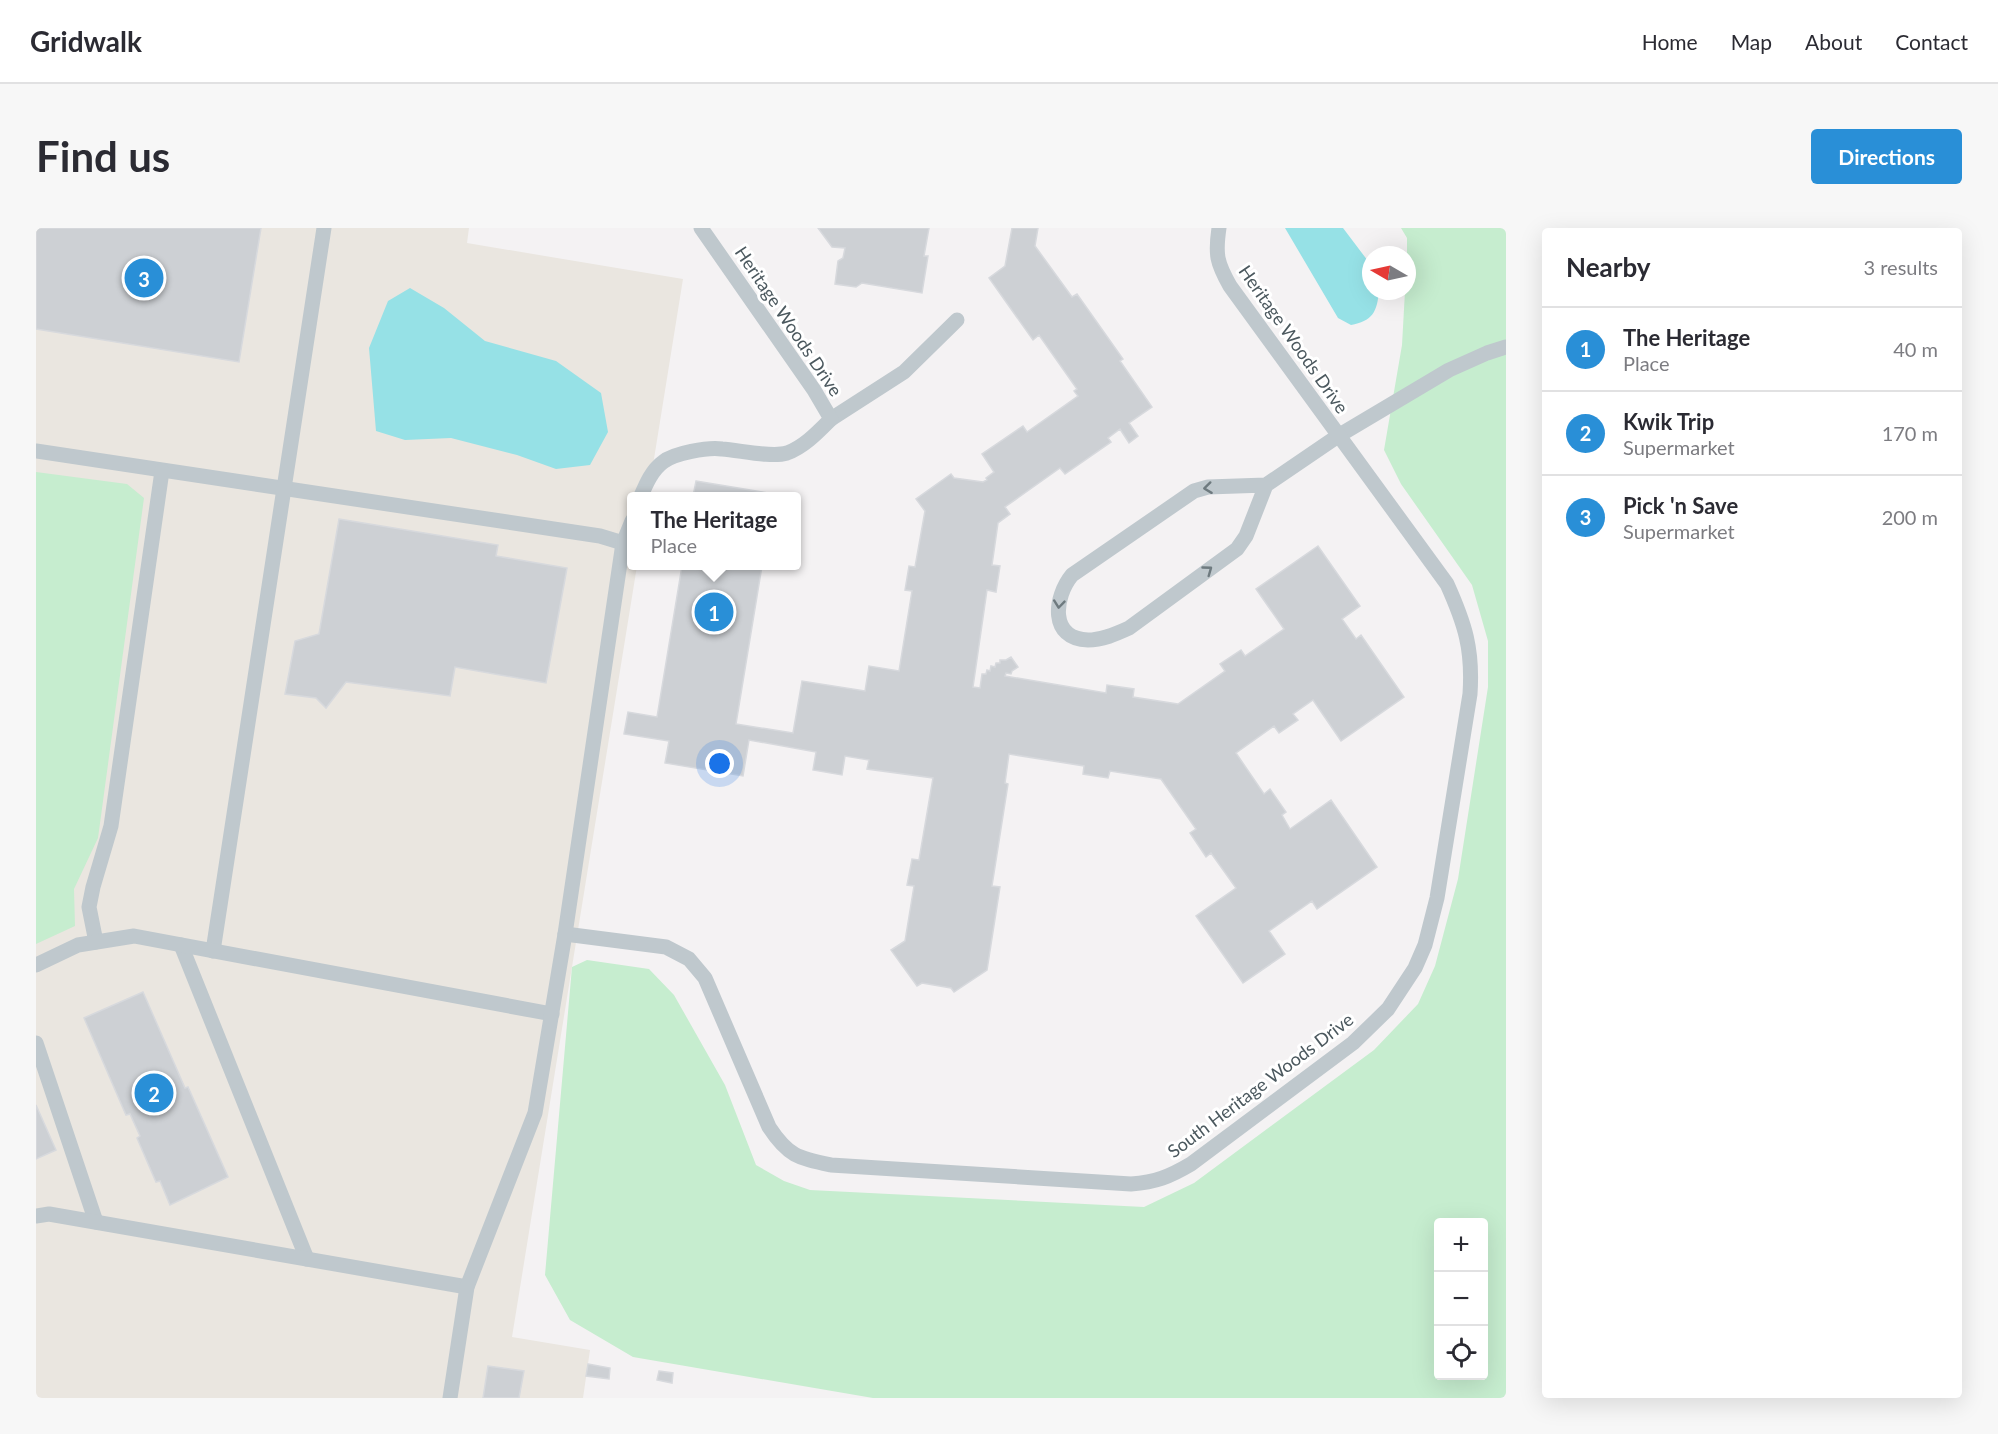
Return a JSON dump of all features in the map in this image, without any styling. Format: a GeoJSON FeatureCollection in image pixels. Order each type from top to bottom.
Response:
{"type":"FeatureCollection","features":[{"type":"Feature","properties":{"kind":"lane"},"geometry":{"type":"LineString","coordinates":[[213,951],[324,228]]}},
{"type":"Feature","properties":{"kind":"lane","name":"Heritage Woods Drive"},"geometry":{"type":"LineString","coordinates":[[642,492],[646,482],[664,460],[690,452],[719,448],[754,453],[786,453],[810,439],[831,419],[814,390],[701,228]]}},
{"type":"Feature","properties":{"kind":"lane","name":"Heritage Woods Drive"},"geometry":{"type":"LineString","coordinates":[[1219,228],[1216,249],[1226,279],[1338,436]]}},
{"type":"Feature","properties":{"kind":"lane"},"geometry":{"type":"LineString","coordinates":[[831,419],[904,372],[957,320]]}},
{"type":"Feature","properties":{"kind":"lane"},"geometry":{"type":"LineString","coordinates":[[1266,486],[1209,487],[1194,490],[1072,575],[1060,596],[1058,615],[1061,625],[1067,633],[1087,640],[1116,634],[1129,628],[1237,549],[1246,536],[1266,486],[1338,436],[1449,370],[1506,347]]}},
{"type":"Feature","properties":{"kind":"lane","name":"South Heritage Woods Drive"},"geometry":{"type":"LineString","coordinates":[[565,934],[666,947],[689,959],[705,978],[710,988],[769,1126],[780,1143],[794,1155],[831,1165],[1131,1184],[1154,1182],[1191,1164],[1353,1043],[1388,1009],[1406,982],[1425,945],[1437,898],[1470,694],[1472,675],[1468,637],[1463,619],[1447,584],[1338,436]]}},
{"type":"Feature","properties":{"kind":"lane"},"geometry":{"type":"LineString","coordinates":[[36,451],[600,536],[623,543]]}},
{"type":"Feature","properties":{"kind":"lane"},"geometry":{"type":"LineString","coordinates":[[96,942],[90,907],[93,887],[111,826],[162,471]]}},
{"type":"Feature","properties":{"kind":"lane"},"geometry":{"type":"LineString","coordinates":[[450,1398],[468,1287],[535,1113],[565,934],[623,543],[627,533]]}},
{"type":"Feature","properties":{"kind":"lane"},"geometry":{"type":"LineString","coordinates":[[36,965],[78,945],[134,936],[552,1014]]}},
{"type":"Feature","properties":{"kind":"lane"},"geometry":{"type":"LineString","coordinates":[[181,945],[307,1259]]}},
{"type":"Feature","properties":{"kind":"lane"},"geometry":{"type":"LineString","coordinates":[[36,1043],[96,1222]]}},
{"type":"Feature","properties":{"kind":"lane"},"geometry":{"type":"LineString","coordinates":[[36,1216],[49,1214],[468,1287]]}},
{"type":"Feature","properties":{"kind":"shaded area"},"geometry":{"type":"Polygon","coordinates":[[[36,228],[469,228],[467,243],[683,279],[649,492],[627,492],[627,570],[636,570],[512,1337],[590,1350],[583,1398],[36,1398],[36,228]]]}},
{"type":"Feature","properties":{"kind":"green space"},"geometry":{"type":"Polygon","coordinates":[[[1401,228],[1506,228],[1506,1398],[873,1398],[633,1357],[570,1320],[545,1275],[572,967],[587,960],[649,969],[674,995],[725,1085],[756,1165],[784,1181],[810,1190],[1144,1207],[1194,1183],[1374,1050],[1418,1004],[1435,966],[1458,879],[1488,687],[1488,641],[1472,585],[1401,484],[1384,450],[1402,345],[1404,300],[1416,300],[1416,246],[1407,246],[1407,238],[1401,228]]]}},
{"type":"Feature","properties":{"kind":"green space"},"geometry":{"type":"Polygon","coordinates":[[[36,472],[127,484],[144,498],[98,838],[74,889],[75,926],[36,944],[36,472]]]}},
{"type":"Feature","properties":{"kind":"water"},"geometry":{"type":"Polygon","coordinates":[[[1285,228],[1343,228],[1362,253],[1362,300],[1378,300],[1377,305],[1372,315],[1364,321],[1351,325],[1338,318],[1285,228]]]}},
{"type":"Feature","properties":{"kind":"water"},"geometry":{"type":"Polygon","coordinates":[[[410,288],[444,308],[485,341],[556,361],[601,393],[608,432],[590,465],[556,469],[517,455],[451,438],[405,440],[376,431],[369,348],[388,301],[410,288]]]}},
{"type":"Feature","properties":{"kind":"building"},"geometry":{"type":"Polygon","coordinates":[[[36,228],[261,228],[239,362],[36,329],[36,228]]]}},
{"type":"Feature","properties":{"kind":"building"},"geometry":{"type":"Polygon","coordinates":[[[818,228],[929,228],[924,256],[928,256],[922,293],[862,283],[856,287],[835,284],[838,261],[843,258],[845,248],[832,247],[818,228]]]}},
{"type":"Feature","properties":{"kind":"building"},"geometry":{"type":"Polygon","coordinates":[[[1012,228],[1038,228],[1035,246],[1072,297],[1077,294],[1123,359],[1120,361],[1152,407],[1129,423],[1138,436],[1129,443],[1120,429],[1108,438],[1111,442],[1065,474],[1060,468],[1005,507],[1010,514],[998,523],[992,565],[1000,566],[996,592],[987,590],[973,687],[980,688],[982,674],[986,674],[987,670],[990,671],[991,666],[995,667],[1000,660],[1011,657],[1018,667],[1011,674],[1006,673],[1005,676],[1106,693],[1107,685],[1134,689],[1133,697],[1178,704],[1225,671],[1220,664],[1241,650],[1245,656],[1284,629],[1256,589],[1318,546],[1360,606],[1342,619],[1356,639],[1361,635],[1404,697],[1341,741],[1313,700],[1293,714],[1298,720],[1279,733],[1274,726],[1236,753],[1264,794],[1270,789],[1286,812],[1282,815],[1290,829],[1331,800],[1377,867],[1317,909],[1312,901],[1269,931],[1285,954],[1243,983],[1196,916],[1236,888],[1211,853],[1206,857],[1190,833],[1196,829],[1161,779],[1110,771],[1108,778],[1083,774],[1084,766],[1009,754],[1005,783],[1008,784],[992,886],[1000,887],[987,970],[954,992],[951,988],[922,983],[917,986],[891,950],[905,941],[914,886],[907,885],[912,859],[919,860],[933,778],[867,769],[869,760],[845,756],[842,775],[813,770],[816,752],[749,740],[743,776],[665,763],[669,741],[624,734],[628,712],[657,717],[681,570],[761,570],[736,724],[793,733],[802,681],[865,691],[869,666],[899,671],[912,591],[905,590],[909,566],[915,567],[925,511],[916,499],[951,474],[954,478],[983,482],[987,480],[986,478],[994,472],[982,454],[1023,426],[1027,432],[1078,396],[1074,391],[1077,389],[1039,335],[1033,340],[989,278],[1005,266],[1012,228]]]}},
{"type":"Feature","properties":{"kind":"building"},"geometry":{"type":"Polygon","coordinates":[[[696,481],[762,492],[694,492],[696,481]]]}},
{"type":"Feature","properties":{"kind":"building"},"geometry":{"type":"Polygon","coordinates":[[[339,519],[498,545],[496,556],[567,568],[546,683],[455,667],[450,696],[346,682],[326,708],[316,698],[285,694],[295,641],[319,634],[339,519]]]}},
{"type":"Feature","properties":{"kind":"building"},"geometry":{"type":"Polygon","coordinates":[[[143,992],[185,1088],[188,1087],[228,1177],[170,1205],[160,1181],[156,1182],[137,1138],[140,1136],[130,1114],[126,1115],[84,1018],[143,992]]]}},
{"type":"Feature","properties":{"kind":"building"},"geometry":{"type":"Polygon","coordinates":[[[36,1105],[56,1150],[36,1159],[36,1105]]]}},
{"type":"Feature","properties":{"kind":"building"},"geometry":{"type":"Polygon","coordinates":[[[588,1364],[610,1368],[609,1379],[586,1376],[588,1364]]]}},
{"type":"Feature","properties":{"kind":"building"},"geometry":{"type":"Polygon","coordinates":[[[488,1366],[524,1371],[519,1398],[483,1398],[488,1366]]]}},
{"type":"Feature","properties":{"kind":"building"},"geometry":{"type":"Polygon","coordinates":[[[659,1371],[673,1373],[672,1383],[657,1380],[659,1371]]]}},
{"type":"Feature","properties":{"kind":"place","name":"Pick 'n Save"},"geometry":{"type":"Point","coordinates":[144,278]}},
{"type":"Feature","properties":{"kind":"place","name":"The Heritage"},"geometry":{"type":"Point","coordinates":[714,612]}},
{"type":"Feature","properties":{"kind":"place","name":"Kwik Trip"},"geometry":{"type":"Point","coordinates":[154,1093]}}]}
